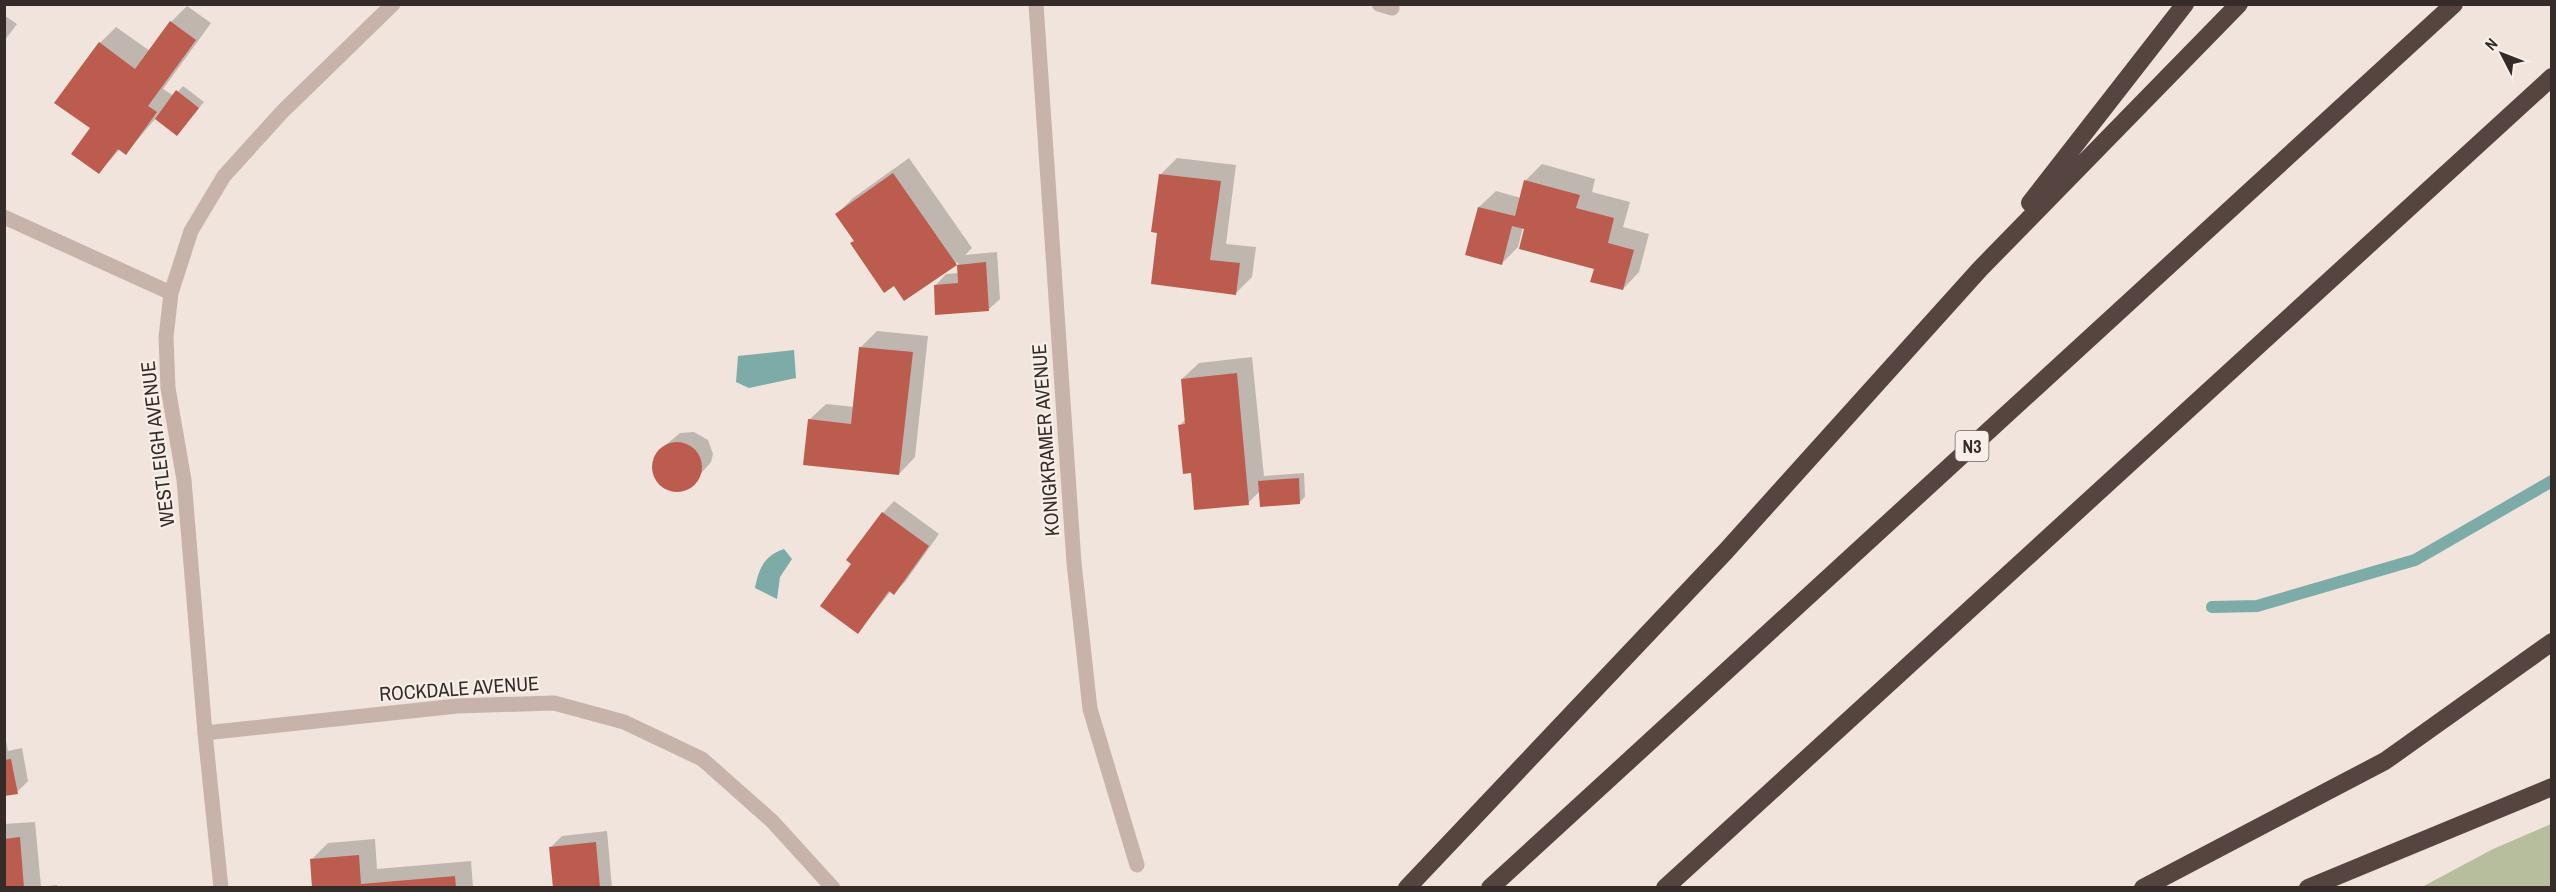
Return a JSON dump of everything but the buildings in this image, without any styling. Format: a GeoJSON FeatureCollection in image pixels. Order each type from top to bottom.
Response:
{"type":"FeatureCollection","features":[{"type":"Feature","properties":{"kind":"highway"},"geometry":{"type":"LineString","coordinates":[[1980,269],[2185,4]]}},
{"type":"Feature","properties":{"kind":"highway"},"geometry":{"type":"LineString","coordinates":[[1407,888],[1726,551],[1980,269],[2239,4]]}},
{"type":"Feature","properties":{"kind":"highway","name":"N3"},"geometry":{"type":"LineString","coordinates":[[1491,888],[2454,4]]}},
{"type":"Feature","properties":{"kind":"highway"},"geometry":{"type":"LineString","coordinates":[[1665,888],[2552,77]]}},
{"type":"Feature","properties":{"kind":"highway"},"geometry":{"type":"LineString","coordinates":[[2143,888],[2385,761],[2552,642]]}},
{"type":"Feature","properties":{"kind":"highway"},"geometry":{"type":"LineString","coordinates":[[2308,888],[2552,787]]}},
{"type":"Feature","properties":{"kind":"street","name":"WESTLEIGH AVENUE"},"geometry":{"type":"LineString","coordinates":[[221,888],[205,733],[184,480],[168,388],[166,337],[171,293],[191,231],[224,176],[283,111],[393,4]]}},
{"type":"Feature","properties":{"kind":"street","name":"KONIGKRAMER AVENUE"},"geometry":{"type":"LineString","coordinates":[[1036,4],[1074,563],[1090,709],[1137,865]]}},
{"type":"Feature","properties":{"kind":"street"},"geometry":{"type":"LineString","coordinates":[[4,217],[171,293]]}},
{"type":"Feature","properties":{"kind":"street","name":"ROCKDALE AVENUE"},"geometry":{"type":"LineString","coordinates":[[205,733],[457,706],[554,703],[624,722],[702,759],[772,821],[833,888]]}},
{"type":"Feature","properties":{"kind":"green space"},"geometry":{"type":"Polygon","coordinates":[[[2551,824],[2551,887],[2422,887],[2493,849],[2551,824]]]}},
{"type":"Feature","properties":{"kind":"water"},"geometry":{"type":"Polygon","coordinates":[[[794,350],[796,378],[749,388],[736,382],[738,356],[794,350]]]}},
{"type":"Feature","properties":{"kind":"water"},"geometry":{"type":"Polygon","coordinates":[[[784,549],[792,559],[780,577],[777,599],[755,588],[763,564],[772,555],[784,549]]]}},
{"type":"Feature","properties":{"kind":"waterway"},"geometry":{"type":"LineString","coordinates":[[2212,607],[2257,606],[2415,560],[2552,481]]}}]}
